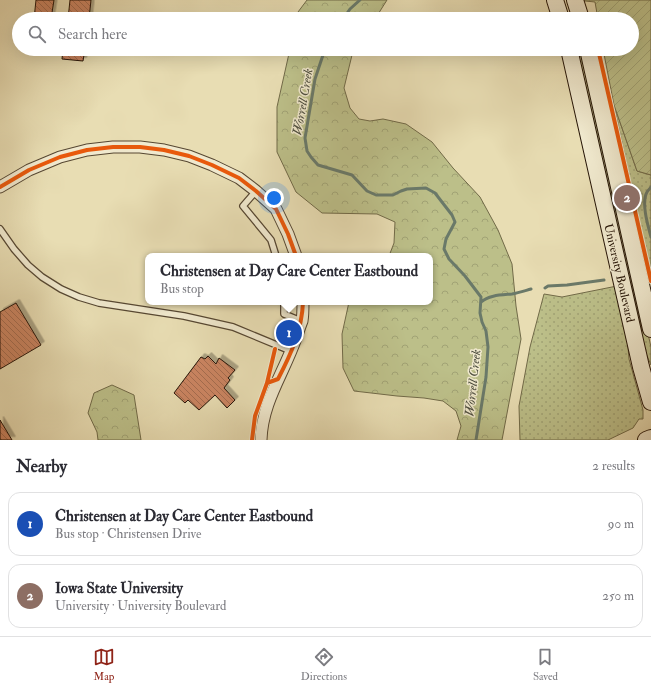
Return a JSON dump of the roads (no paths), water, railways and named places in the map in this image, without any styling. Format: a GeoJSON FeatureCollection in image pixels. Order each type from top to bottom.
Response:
{"type":"FeatureCollection","features":[{"type":"Feature","properties":{"kind":"main road"},"geometry":{"type":"LineString","coordinates":[[555,0],[559,12]]}},
{"type":"Feature","properties":{"kind":"main road"},"geometry":{"type":"LineString","coordinates":[[576,0],[579,12]]}},
{"type":"Feature","properties":{"kind":"main road","name":"University Boulevard"},"geometry":{"type":"LineString","coordinates":[[571,56],[640,367],[651,402]]}},
{"type":"Feature","properties":{"kind":"main road","name":"University Boulevard"},"geometry":{"type":"LineString","coordinates":[[590,56],[651,329]]}},
{"type":"Feature","properties":{"kind":"main road"},"geometry":{"type":"LineString","coordinates":[[646,440],[651,438]]}},
{"type":"Feature","properties":{"kind":"street"},"geometry":{"type":"LineString","coordinates":[[0,187],[29,170],[60,157],[87,150],[113,147],[140,147],[164,150],[189,156],[212,165],[239,178],[256,191],[276,209],[295,253]]}},
{"type":"Feature","properties":{"kind":"street"},"geometry":{"type":"LineString","coordinates":[[261,440],[263,419],[278,379],[292,351],[302,321],[303,305]]}},
{"type":"Feature","properties":{"kind":"lane"},"geometry":{"type":"LineString","coordinates":[[256,191],[243,206],[271,240],[275,253]]}},
{"type":"Feature","properties":{"kind":"lane"},"geometry":{"type":"LineString","coordinates":[[0,228],[14,250],[28,265],[61,290],[92,301],[184,316],[233,327],[292,351]]}},
{"type":"Feature","properties":{"kind":"lane"},"geometry":{"type":"LineString","coordinates":[[284,305],[284,314],[302,321]]}},
{"type":"Feature","properties":{"kind":"waterway","name":"Worrell Creek"},"geometry":{"type":"LineString","coordinates":[[348,12],[360,0]]}},
{"type":"Feature","properties":{"kind":"waterway","name":"Worrell Creek"},"geometry":{"type":"LineString","coordinates":[[323,56],[315,79],[305,138],[307,151],[311,157],[318,165],[352,175],[367,191],[376,195],[393,195],[407,189],[426,188],[435,193],[452,215],[455,222],[446,239],[444,249],[449,259],[465,276],[481,297],[480,313],[486,331],[488,347],[486,377],[476,440]]}},
{"type":"Feature","properties":{"kind":"waterway"},"geometry":{"type":"LineString","coordinates":[[651,187],[645,197],[646,214],[651,237]]}},
{"type":"Feature","properties":{"kind":"waterway"},"geometry":{"type":"LineString","coordinates":[[545,288],[548,286],[604,280]]}},
{"type":"Feature","properties":{"kind":"waterway"},"geometry":{"type":"LineString","coordinates":[[481,302],[491,297],[514,294],[531,289]]}},
{"type":"Feature","properties":{"kind":"place","name":"Iowa State University"},"geometry":{"type":"Point","coordinates":[627,198]}},
{"type":"Feature","properties":{"kind":"place","name":"Christensen at Day Care Center Eastbound"},"geometry":{"type":"Point","coordinates":[289,333]}}]}
